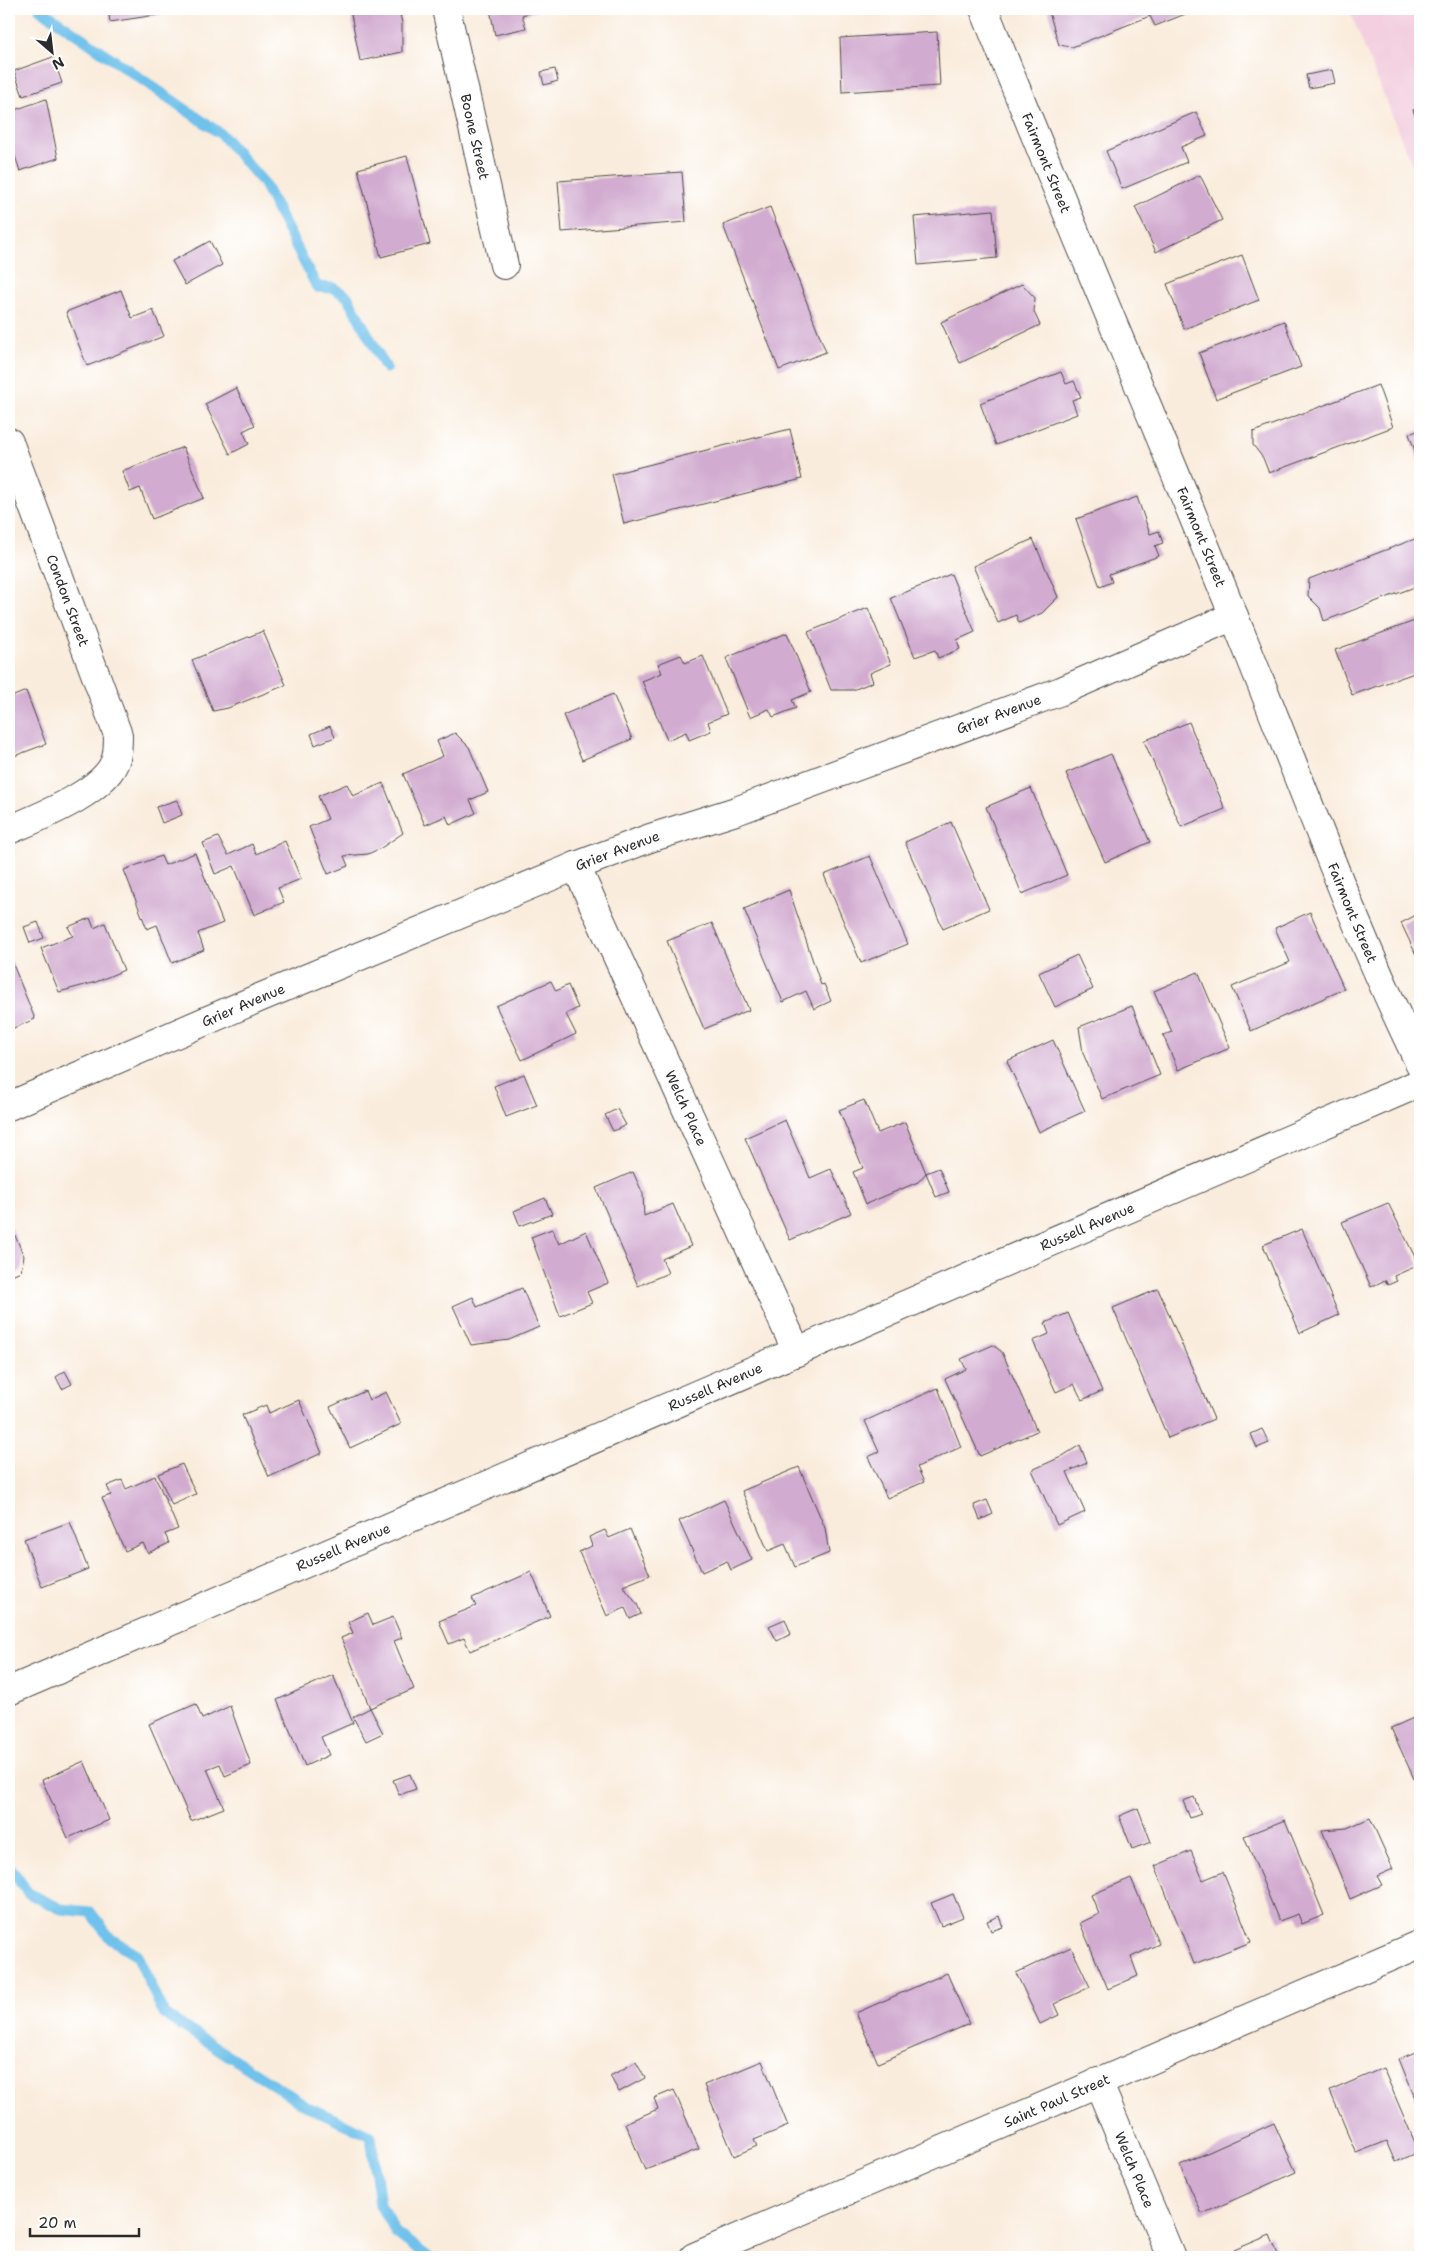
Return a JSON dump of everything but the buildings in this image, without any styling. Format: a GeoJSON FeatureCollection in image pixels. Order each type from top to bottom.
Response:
{"type":"FeatureCollection","features":[{"type":"Feature","properties":{"kind":"street","name":"Boone Street"},"geometry":{"type":"LineString","coordinates":[[446,9],[504,265]]}},
{"type":"Feature","properties":{"kind":"street","name":"Fairmont Street"},"geometry":{"type":"LineString","coordinates":[[984,9],[1052,179],[1234,616],[1390,1003],[1420,1064]]}},
{"type":"Feature","properties":{"kind":"street","name":"Condon Street"},"geometry":{"type":"LineString","coordinates":[[9,442],[118,735],[116,759],[109,772],[64,807],[9,830]]}},
{"type":"Feature","properties":{"kind":"street","name":"Grier Avenue"},"geometry":{"type":"LineString","coordinates":[[9,1106],[259,998],[576,866],[650,838],[745,808],[1061,691],[1234,616]]}},
{"type":"Feature","properties":{"kind":"street","name":"Welch Place"},"geometry":{"type":"LineString","coordinates":[[576,866],[797,1352]]}},
{"type":"Feature","properties":{"kind":"street","name":"Russell Avenue"},"geometry":{"type":"LineString","coordinates":[[9,1690],[1420,1083]]}},
{"type":"Feature","properties":{"kind":"street","name":"Saint Paul Street"},"geometry":{"type":"LineString","coordinates":[[694,2257],[1420,1944]]}},
{"type":"Feature","properties":{"kind":"street","name":"Welch Place"},"geometry":{"type":"LineString","coordinates":[[1098,2082],[1171,2257]]}},
{"type":"Feature","properties":{"kind":"shaded area"},"geometry":{"type":"Polygon","coordinates":[[[1349,9],[1420,9],[1420,185],[1349,9]]]}},
{"type":"Feature","properties":{"kind":"waterway"},"geometry":{"type":"LineString","coordinates":[[40,9],[221,134],[263,182],[317,287],[333,288],[347,296],[386,368]]}},
{"type":"Feature","properties":{"kind":"waterway"},"geometry":{"type":"LineString","coordinates":[[9,1866],[28,1893],[61,1909],[90,1912],[111,1939],[137,1955],[164,2014],[310,2108],[371,2136],[380,2205],[396,2233],[428,2257]]}}]}
